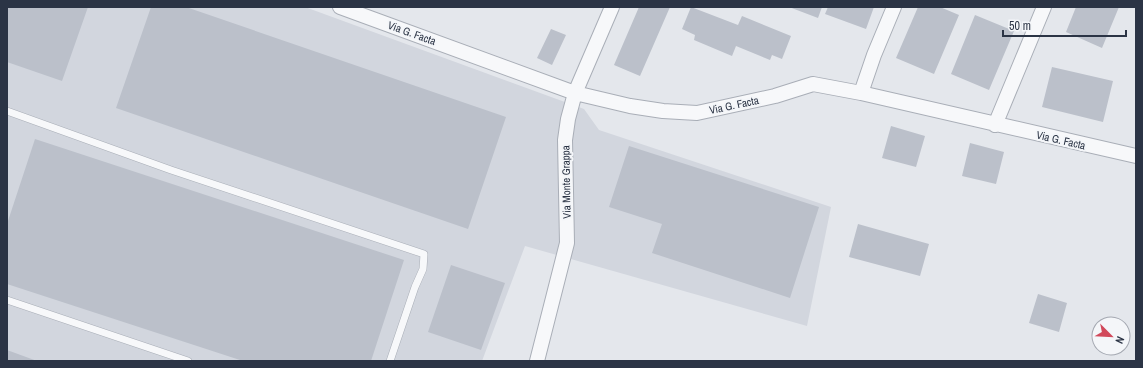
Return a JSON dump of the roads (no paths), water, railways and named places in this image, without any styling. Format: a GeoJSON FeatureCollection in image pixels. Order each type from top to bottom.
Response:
{"type":"FeatureCollection","features":[{"type":"Feature","properties":{"kind":"street","name":"Via G. Facta"},"geometry":{"type":"LineString","coordinates":[[340,7],[575,94],[630,106],[663,111],[698,113],[775,96],[813,84],[861,93],[995,125],[1136,156]]}},
{"type":"Feature","properties":{"kind":"street","name":"Via Monte Grappa"},"geometry":{"type":"LineString","coordinates":[[537,361],[567,243],[565,140],[568,119],[575,94],[612,7]]}},
{"type":"Feature","properties":{"kind":"street"},"geometry":{"type":"LineString","coordinates":[[861,93],[874,55],[894,7]]}},
{"type":"Feature","properties":{"kind":"street"},"geometry":{"type":"LineString","coordinates":[[995,125],[1044,7]]}},
{"type":"Feature","properties":{"kind":"lane"},"geometry":{"type":"LineString","coordinates":[[7,111],[171,170],[424,254],[423,269],[415,287],[390,361]]}},
{"type":"Feature","properties":{"kind":"lane"},"geometry":{"type":"LineString","coordinates":[[7,300],[188,361]]}}]}
